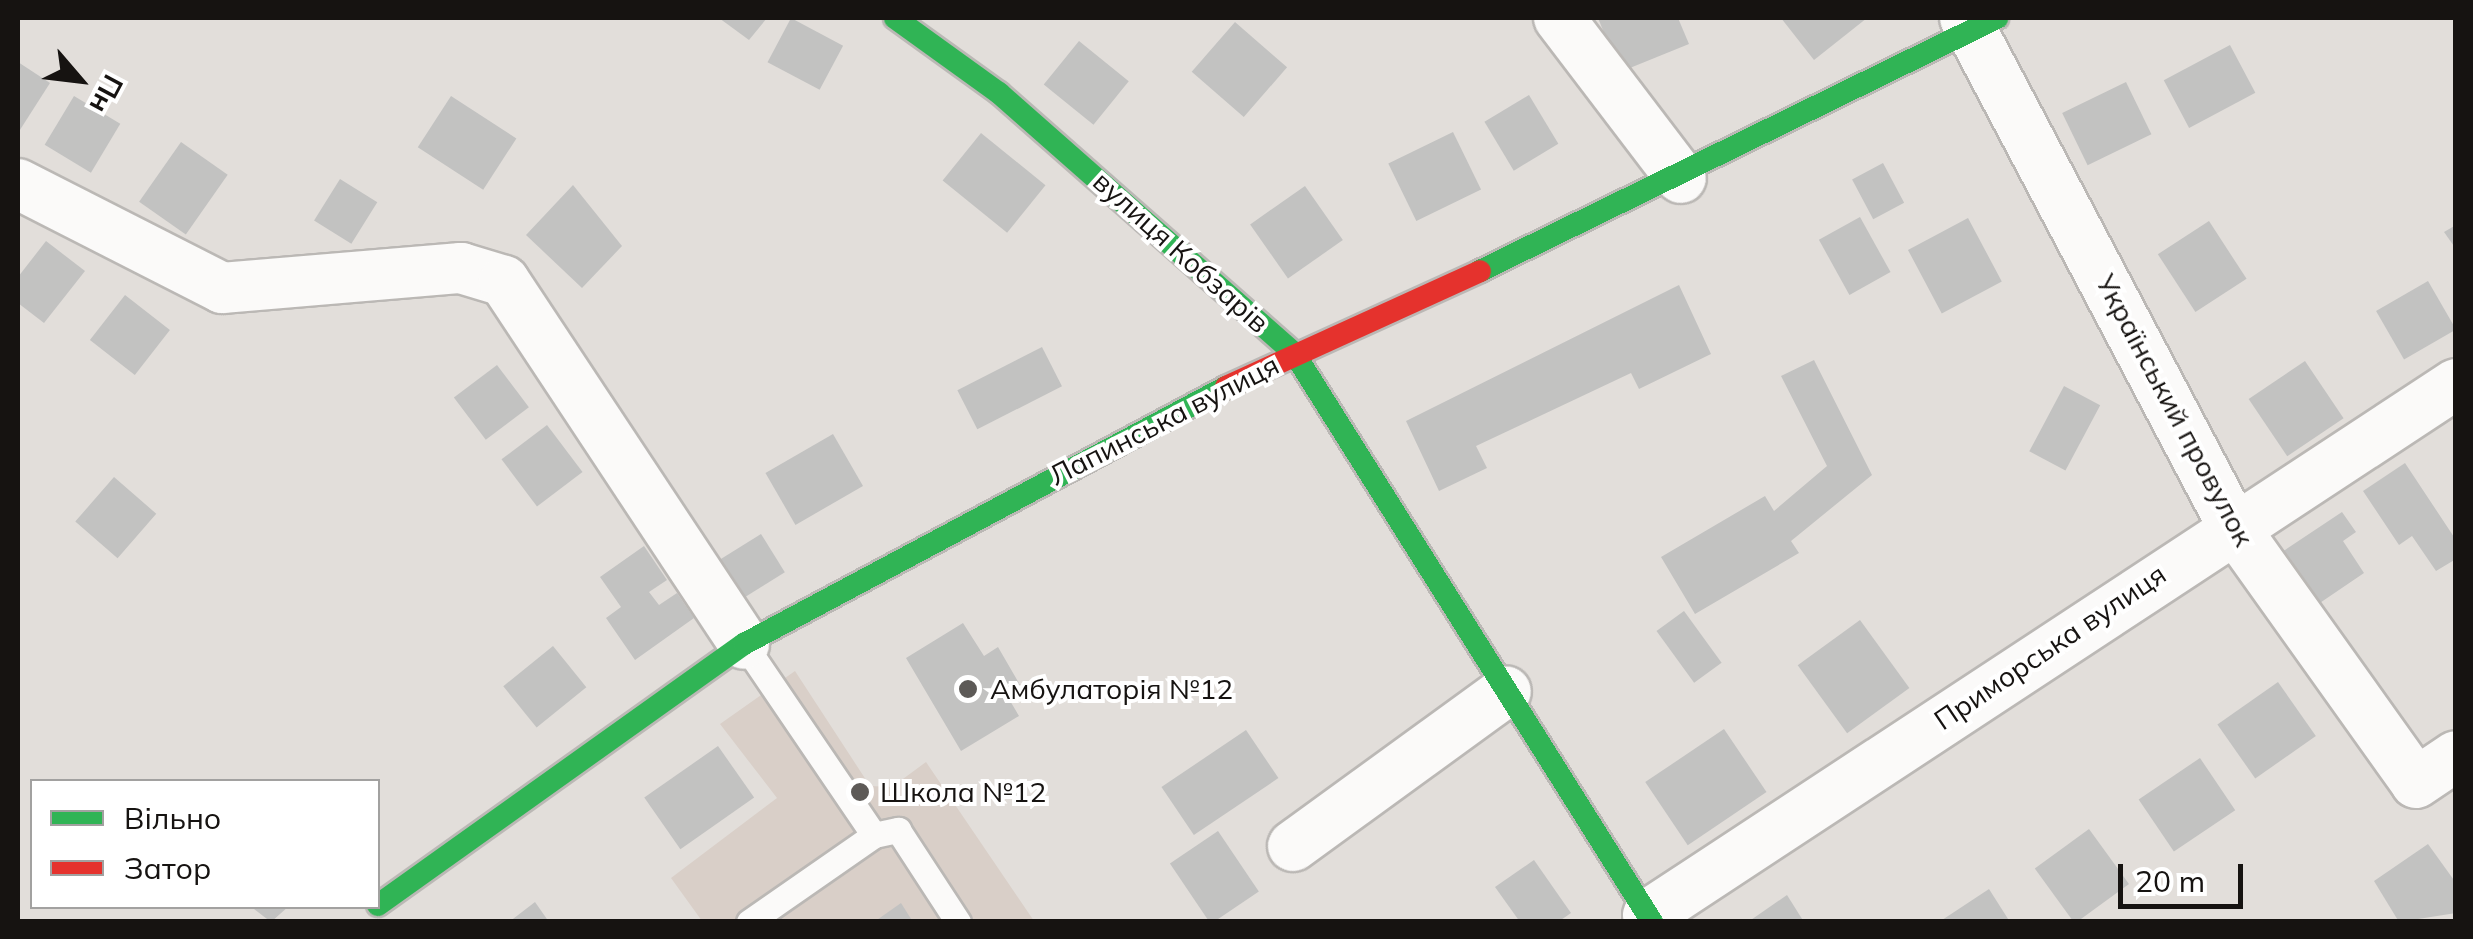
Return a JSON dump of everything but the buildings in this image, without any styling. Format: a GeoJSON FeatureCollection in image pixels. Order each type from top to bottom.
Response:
{"type":"FeatureCollection","features":[{"type":"Feature","properties":{"kind":"street","name":"вулиця Кобзарів"},"geometry":{"type":"LineString","coordinates":[[895,18],[999,92],[1294,354],[1650,918]]}},
{"type":"Feature","properties":{"kind":"street"},"geometry":{"type":"LineString","coordinates":[[1559,18],[1681,178]]}},
{"type":"Feature","properties":{"kind":"street","name":"Лапинська вулиця"},"geometry":{"type":"LineString","coordinates":[[380,903],[744,644],[1294,354],[1681,178],[1978,21]]}},
{"type":"Feature","properties":{"kind":"street","name":"Український провулок"},"geometry":{"type":"LineString","coordinates":[[1978,21],[2234,526],[2436,770]]}},
{"type":"Feature","properties":{"kind":"street"},"geometry":{"type":"LineString","coordinates":[[18,184],[222,288],[461,268],[504,280],[744,644]]}},
{"type":"Feature","properties":{"kind":"street","name":"Приморська вулиця"},"geometry":{"type":"LineString","coordinates":[[1650,918],[2234,526],[2456,384]]}},
{"type":"Feature","properties":{"kind":"street"},"geometry":{"type":"LineString","coordinates":[[1293,846],[1506,691]]}},
{"type":"Feature","properties":{"kind":"lane"},"geometry":{"type":"LineString","coordinates":[[744,644],[874,835]]}},
{"type":"Feature","properties":{"kind":"lane"},"geometry":{"type":"LineString","coordinates":[[748,922],[874,835],[898,830],[958,922]]}},
{"type":"Feature","properties":{"kind":"shaded area","name":"Школа №12"},"geometry":{"type":"Polygon","coordinates":[[[795,671],[870,786],[892,787],[926,762],[1034,921],[702,921],[671,878],[777,798],[720,724],[795,671]]]}},
{"type":"Feature","properties":{"kind":"traffic: fast"},"geometry":{"type":"LineString","coordinates":[[895,18],[999,93],[1294,353],[1652,922]]}},
{"type":"Feature","properties":{"kind":"traffic: fast"},"geometry":{"type":"LineString","coordinates":[[1480,271],[1997,18]]}},
{"type":"Feature","properties":{"kind":"traffic: fast"},"geometry":{"type":"LineString","coordinates":[[380,904],[744,644],[1226,387]]}},
{"type":"Feature","properties":{"kind":"traffic: jam"},"geometry":{"type":"LineString","coordinates":[[1226,387],[1480,271]]}},
{"type":"Feature","properties":{"kind":"place","name":"Амбулаторія №12"},"geometry":{"type":"Point","coordinates":[968,689]}},
{"type":"Feature","properties":{"kind":"place","name":"Школа №12"},"geometry":{"type":"Point","coordinates":[860,792]}}]}
